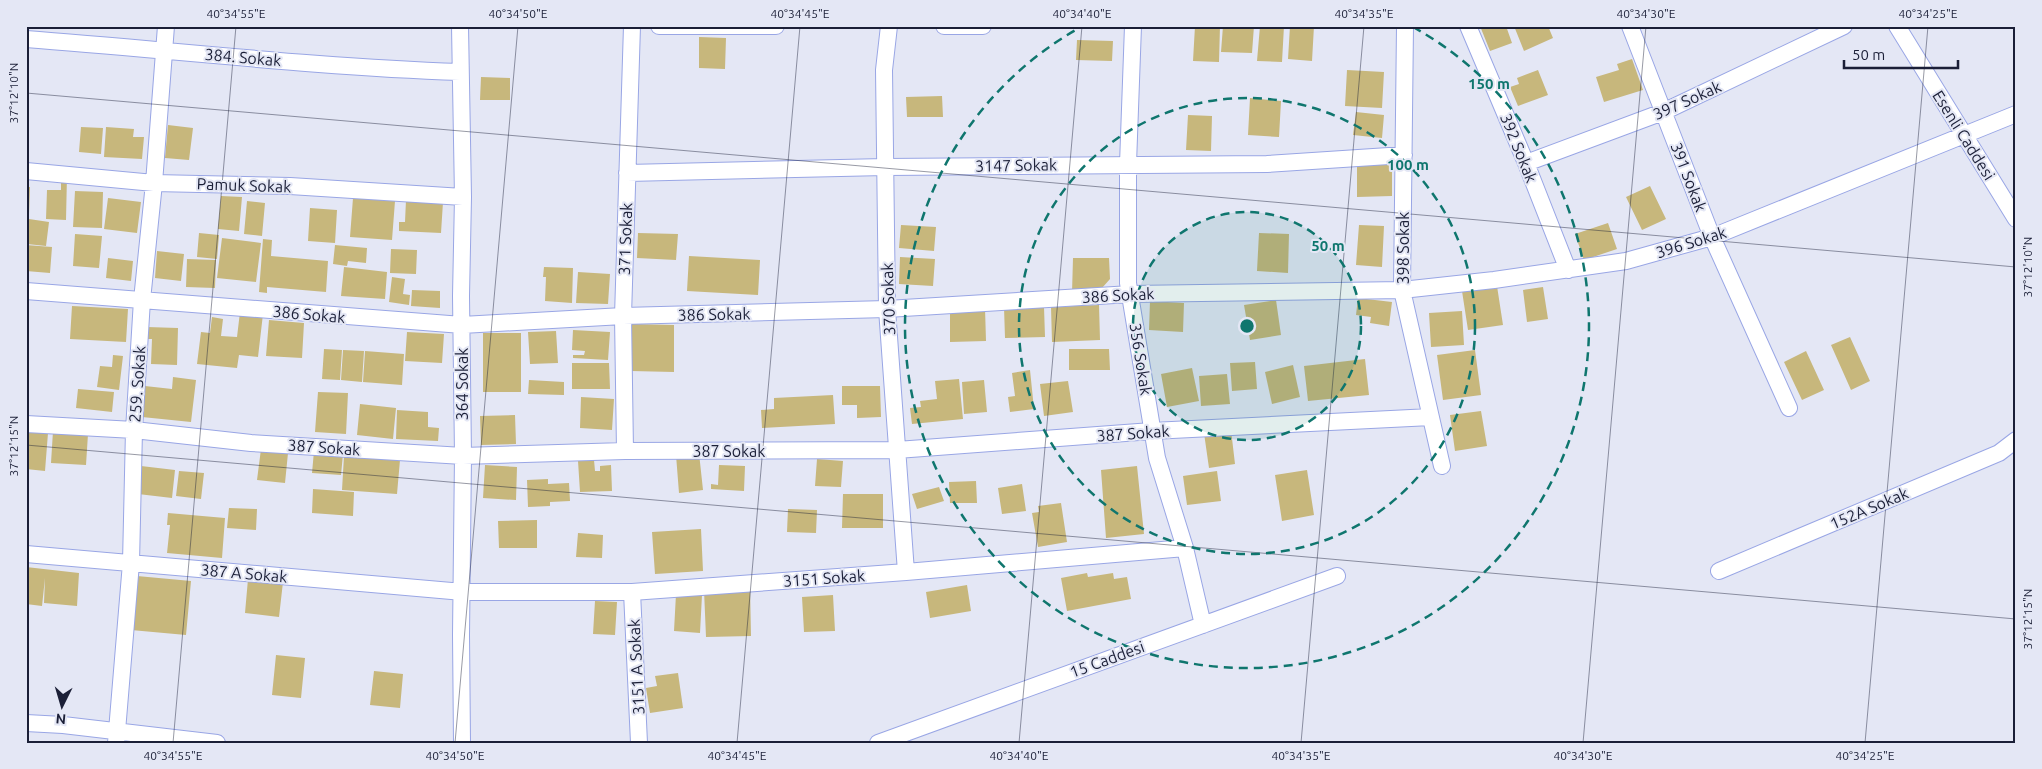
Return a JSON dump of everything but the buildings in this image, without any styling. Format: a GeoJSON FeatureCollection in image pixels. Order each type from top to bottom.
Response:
{"type":"FeatureCollection","features":[{"type":"Feature","properties":{"kind":"street","name":"259. Sokak"},"geometry":{"type":"LineString","coordinates":[[116,737],[131,563],[134,430],[142,300],[154,183],[166,26]]}},
{"type":"Feature","properties":{"kind":"street","name":"364 Sokak"},"geometry":{"type":"LineString","coordinates":[[460,26],[463,197],[462,743]]}},
{"type":"Feature","properties":{"kind":"street","name":"371 Sokak"},"geometry":{"type":"LineString","coordinates":[[625,452],[623,316],[632,26]]}},
{"type":"Feature","properties":{"kind":"street"},"geometry":{"type":"LineString","coordinates":[[659,26],[776,26]]}},
{"type":"Feature","properties":{"kind":"street","name":"370 Sokak"},"geometry":{"type":"LineString","coordinates":[[889,26],[884,70],[887,309],[906,572]]}},
{"type":"Feature","properties":{"kind":"street"},"geometry":{"type":"LineString","coordinates":[[944,26],[983,26]]}},
{"type":"Feature","properties":{"kind":"street","name":"356 Sokak"},"geometry":{"type":"LineString","coordinates":[[1133,26],[1128,164],[1128,283],[1157,458],[1185,548],[1203,625]]}},
{"type":"Feature","properties":{"kind":"street","name":"398 Sokak"},"geometry":{"type":"LineString","coordinates":[[1405,26],[1402,290],[1442,466]]}},
{"type":"Feature","properties":{"kind":"street","name":"392 Sokak"},"geometry":{"type":"LineString","coordinates":[[1468,26],[1526,163],[1568,270]]}},
{"type":"Feature","properties":{"kind":"street","name":"391 Sokak"},"geometry":{"type":"LineString","coordinates":[[1630,26],[1712,237],[1789,408]]}},
{"type":"Feature","properties":{"kind":"street","name":"397 Sokak"},"geometry":{"type":"LineString","coordinates":[[1526,163],[1663,112],[1844,26]]}},
{"type":"Feature","properties":{"kind":"street","name":"Esenli Caddesi"},"geometry":{"type":"LineString","coordinates":[[1897,26],[2016,219]]}},
{"type":"Feature","properties":{"kind":"street","name":"384. Sokak"},"geometry":{"type":"LineString","coordinates":[[26,39],[368,68],[460,72]]}},
{"type":"Feature","properties":{"kind":"street","name":"396 Sokak"},"geometry":{"type":"LineString","coordinates":[[1402,290],[1494,280],[1626,261],[1712,237],[2016,114]]}},
{"type":"Feature","properties":{"kind":"street","name":"3147 Sokak"},"geometry":{"type":"LineString","coordinates":[[627,173],[886,166],[1267,164],[1404,155]]}},
{"type":"Feature","properties":{"kind":"street","name":"Pamuk Sokak"},"geometry":{"type":"LineString","coordinates":[[26,171],[154,183],[290,186],[463,197]]}},
{"type":"Feature","properties":{"kind":"street","name":"386 Sokak"},"geometry":{"type":"LineString","coordinates":[[26,291],[462,325],[623,316],[887,309],[1131,294],[1402,290]]}},
{"type":"Feature","properties":{"kind":"street","name":"387 Sokak"},"geometry":{"type":"LineString","coordinates":[[26,424],[134,430],[251,443],[463,456],[625,452],[897,450],[1152,431],[1431,417]]}},
{"type":"Feature","properties":{"kind":"street","name":"152A Sokak"},"geometry":{"type":"LineString","coordinates":[[1719,572],[1999,453],[2016,440]]}},
{"type":"Feature","properties":{"kind":"street","name":"3151 Sokak"},"geometry":{"type":"LineString","coordinates":[[462,592],[632,592],[906,572],[1185,548]]}},
{"type":"Feature","properties":{"kind":"street","name":"387 A Sokak"},"geometry":{"type":"LineString","coordinates":[[26,554],[462,592]]}},
{"type":"Feature","properties":{"kind":"street","name":"15 Caddesi"},"geometry":{"type":"LineString","coordinates":[[878,743],[1337,576]]}},
{"type":"Feature","properties":{"kind":"street","name":"3151 A Sokak"},"geometry":{"type":"LineString","coordinates":[[632,592],[640,743]]}},
{"type":"Feature","properties":{"kind":"street"},"geometry":{"type":"LineString","coordinates":[[26,723],[63,725],[116,737],[216,743]]}}]}
